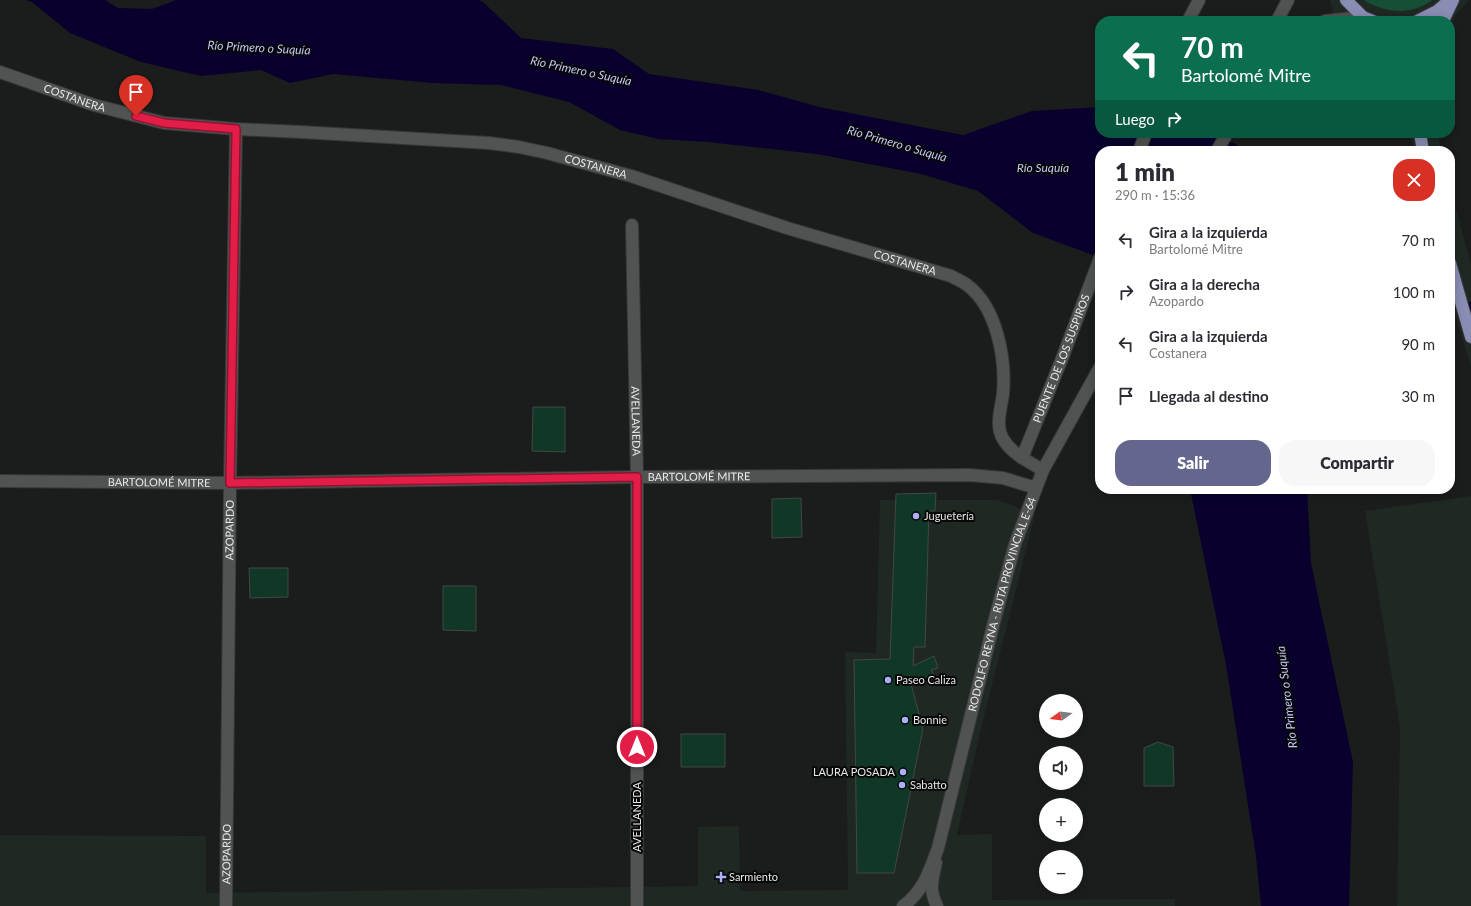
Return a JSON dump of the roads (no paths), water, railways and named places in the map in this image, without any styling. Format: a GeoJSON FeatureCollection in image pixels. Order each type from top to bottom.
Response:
{"type":"FeatureCollection","features":[{"type":"Feature","properties":{"kind":"main road"},"geometry":{"type":"LineString","coordinates":[[1346,0],[1365,16]]}},
{"type":"Feature","properties":{"kind":"main road"},"geometry":{"type":"LineString","coordinates":[[1428,16],[1437,11],[1450,0]]}},
{"type":"Feature","properties":{"kind":"main road"},"geometry":{"type":"LineString","coordinates":[[1445,16],[1453,0]]}},
{"type":"Feature","properties":{"kind":"main road"},"geometry":{"type":"LineString","coordinates":[[1455,281],[1471,337]]}},
{"type":"Feature","properties":{"kind":"street"},"geometry":{"type":"LineString","coordinates":[[1191,16],[1199,0]]}},
{"type":"Feature","properties":{"kind":"street"},"geometry":{"type":"LineString","coordinates":[[1280,16],[1288,0]]}},
{"type":"Feature","properties":{"kind":"street","name":"COSTANERA"},"geometry":{"type":"LineString","coordinates":[[0,72],[94,105],[164,123],[236,129],[473,142],[519,147],[547,153],[631,176],[780,226],[951,276],[967,285],[980,298],[994,327],[1002,358],[1004,376],[999,425],[1002,438],[1010,448],[1022,458],[1043,470]]}},
{"type":"Feature","properties":{"kind":"street","name":"AZOPARDO"},"geometry":{"type":"LineString","coordinates":[[226,906],[230,483],[236,129]]}},
{"type":"Feature","properties":{"kind":"street","name":"AVELLANEDA"},"geometry":{"type":"LineString","coordinates":[[632,225],[637,477],[637,906]]}},
{"type":"Feature","properties":{"kind":"street","name":"PUENTE DE LOS SUSPIROS"},"geometry":{"type":"LineString","coordinates":[[1022,458],[1095,271]]}},
{"type":"Feature","properties":{"kind":"street","name":"RODOLFO REYNA - RUTA PROVINCIAL E-64"},"geometry":{"type":"LineString","coordinates":[[938,848],[1015,544],[1043,470],[1095,375]]}},
{"type":"Feature","properties":{"kind":"street","name":"BARTOLOMÉ MITRE"},"geometry":{"type":"LineString","coordinates":[[0,481],[230,483],[637,477],[970,475],[1004,478],[1036,488]]}},
{"type":"Feature","properties":{"kind":"street"},"geometry":{"type":"LineString","coordinates":[[903,906],[919,891],[926,879],[938,848]]}},
{"type":"Feature","properties":{"kind":"street"},"geometry":{"type":"LineString","coordinates":[[937,906],[932,896],[931,887],[938,848]]}},
{"type":"Feature","properties":{"kind":"water","name":"Río Suquía"},"geometry":{"type":"Polygon","coordinates":[[[26,0],[105,0],[118,8],[152,9],[176,0],[479,0],[483,2],[521,38],[613,49],[649,74],[758,90],[819,107],[963,135],[1032,111],[1095,107],[1095,138],[1220,138],[1236,144],[1237,146],[1095,146],[1095,256],[1033,233],[978,191],[921,174],[817,154],[708,142],[658,139],[620,130],[569,102],[501,85],[433,83],[333,74],[290,83],[261,70],[201,76],[141,62],[70,33],[32,2],[26,0]]]}},
{"type":"Feature","properties":{"kind":"water","name":"Río Primero o Suquía"},"geometry":{"type":"Polygon","coordinates":[[[1191,494],[1307,494],[1311,563],[1353,762],[1349,906],[1261,906],[1256,856],[1226,665],[1191,494]]]}},
{"type":"Feature","properties":{"kind":"waterway"},"geometry":{"type":"LineString","coordinates":[[1455,306],[1471,306]]}},
{"type":"Feature","properties":{"kind":"place","name":"Juguetería"},"geometry":{"type":"Point","coordinates":[916,516]}},
{"type":"Feature","properties":{"kind":"place","name":"Paseo Caliza"},"geometry":{"type":"Point","coordinates":[888,680]}},
{"type":"Feature","properties":{"kind":"place","name":"Bonnie"},"geometry":{"type":"Point","coordinates":[905,720]}},
{"type":"Feature","properties":{"kind":"place","name":"LAURA POSADA"},"geometry":{"type":"Point","coordinates":[903,772]}},
{"type":"Feature","properties":{"kind":"place","name":"Sabatto"},"geometry":{"type":"Point","coordinates":[902,785]}},
{"type":"Feature","properties":{"kind":"place","name":"Sarmiento"},"geometry":{"type":"Point","coordinates":[721,877]}}]}
